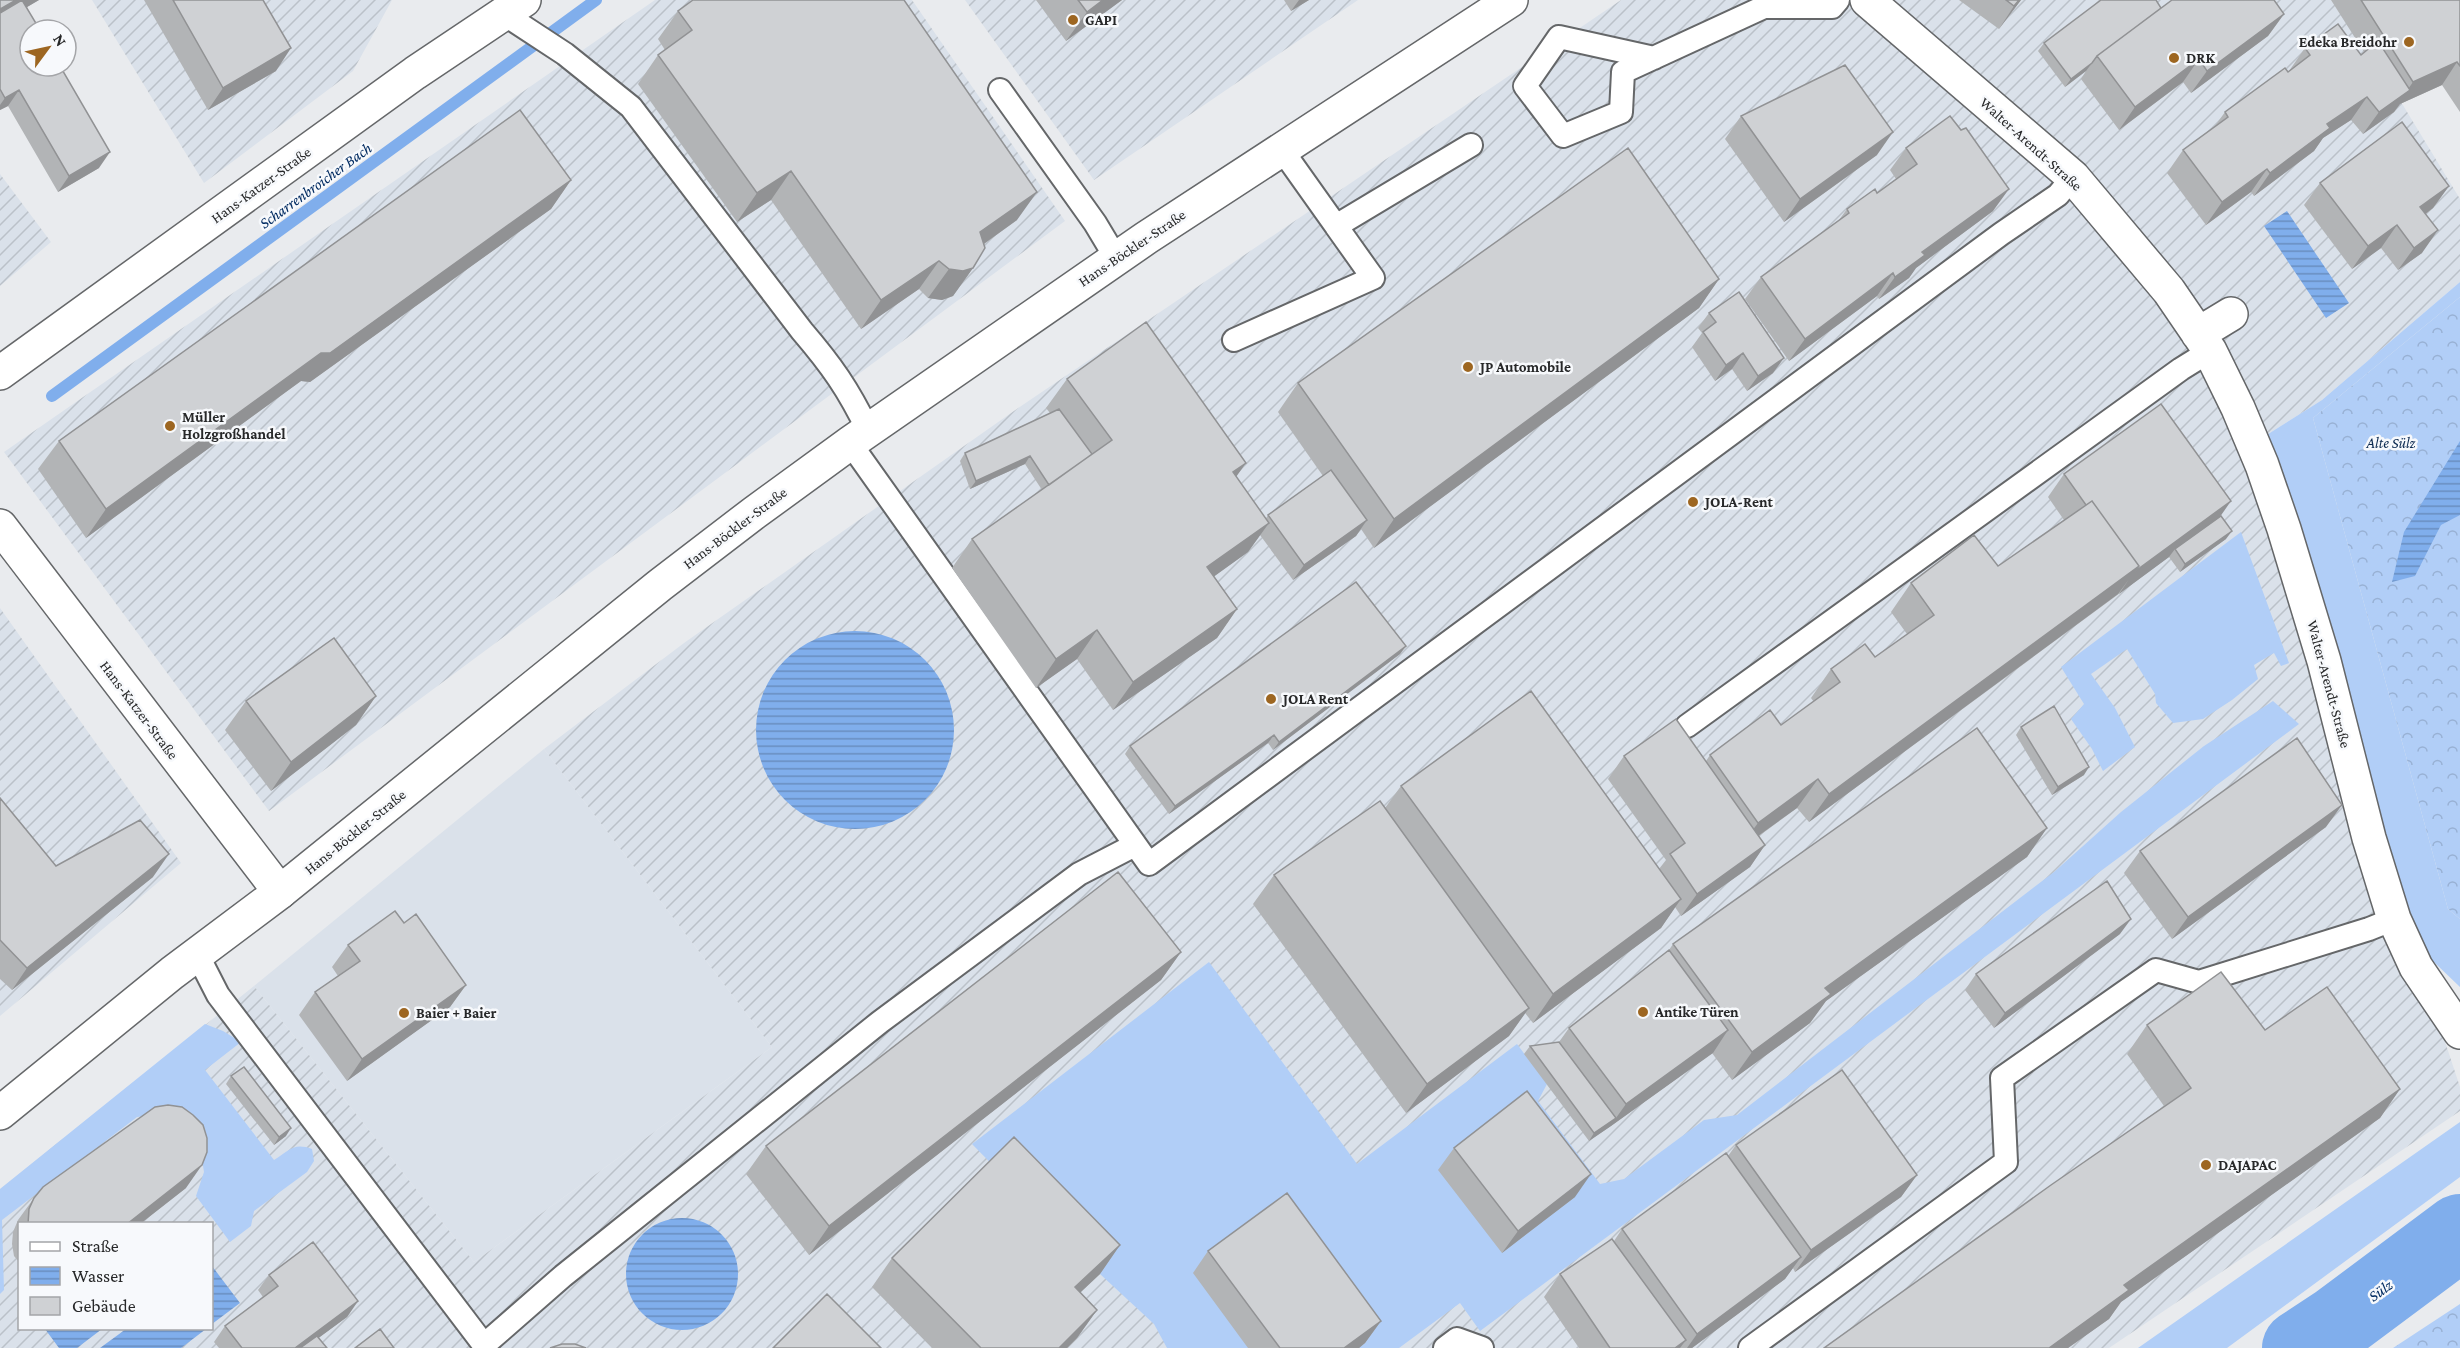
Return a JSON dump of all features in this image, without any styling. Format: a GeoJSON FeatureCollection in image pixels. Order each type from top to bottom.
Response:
{"type":"FeatureCollection","features":[{"type":"Feature","properties":{"kind":"street","name":"Hans-Böckler-Straße"},"geometry":{"type":"LineString","coordinates":[[0,1113],[197,954],[280,892],[660,585],[859,437],[1116,258],[1511,0]]}},
{"type":"Feature","properties":{"kind":"street","name":"Walter-Arendt-Straße"},"geometry":{"type":"LineString","coordinates":[[1867,0],[2073,177],[2169,291],[2204,343],[2242,417],[2284,528],[2324,661],[2369,838],[2394,919],[2416,967],[2460,1032]]}},
{"type":"Feature","properties":{"kind":"street","name":"Hans-Katzer-Straße"},"geometry":{"type":"LineString","coordinates":[[0,374],[396,87],[514,7]]}},
{"type":"Feature","properties":{"kind":"street"},"geometry":{"type":"LineString","coordinates":[[2204,343],[2231,314]]}},
{"type":"Feature","properties":{"kind":"street","name":"Hans-Katzer-Straße"},"geometry":{"type":"LineString","coordinates":[[0,526],[280,892]]}},
{"type":"Feature","properties":{"kind":"lane"},"geometry":{"type":"LineString","coordinates":[[1654,58],[1559,37],[1525,86],[1563,136],[1621,112],[1623,72],[1654,58],[1764,7],[1832,7],[1838,0]]}},
{"type":"Feature","properties":{"kind":"lane"},"geometry":{"type":"LineString","coordinates":[[514,7],[565,54],[631,107],[802,331],[833,367],[849,392],[859,437],[1149,864],[1991,241],[2058,195],[2073,177]]}},
{"type":"Feature","properties":{"kind":"lane"},"geometry":{"type":"LineString","coordinates":[[1000,90],[1095,224],[1116,258]]}},
{"type":"Feature","properties":{"kind":"lane"},"geometry":{"type":"LineString","coordinates":[[1336,225],[1471,145]]}},
{"type":"Feature","properties":{"kind":"lane"},"geometry":{"type":"LineString","coordinates":[[1234,340],[1373,278],[1282,150]]}},
{"type":"Feature","properties":{"kind":"lane"},"geometry":{"type":"LineString","coordinates":[[1687,726],[2181,369],[2204,343]]}},
{"type":"Feature","properties":{"kind":"lane"},"geometry":{"type":"LineString","coordinates":[[197,954],[218,995],[482,1346],[563,1276],[880,1022],[1079,874],[1135,845]]}},
{"type":"Feature","properties":{"kind":"lane"},"geometry":{"type":"LineString","coordinates":[[1750,1348],[2006,1162],[2002,1078],[2156,970],[2199,982],[2369,929],[2394,919]]}},
{"type":"Feature","properties":{"kind":"lane"},"geometry":{"type":"LineString","coordinates":[[1445,1348],[1457,1339],[1482,1348]]}},
{"type":"Feature","properties":{"kind":"shaded area"},"geometry":{"type":"Polygon","coordinates":[[[92,0],[392,0],[353,71],[204,183],[92,0]]]}},
{"type":"Feature","properties":{"kind":"shaded area"},"geometry":{"type":"Polygon","coordinates":[[[655,0],[912,0],[1065,221],[269,811],[4,452],[655,0]]]}},
{"type":"Feature","properties":{"kind":"shaded area"},"geometry":{"type":"Polygon","coordinates":[[[965,0],[1358,0],[1094,180],[965,0]]]}},
{"type":"Feature","properties":{"kind":"shaded area"},"geometry":{"type":"Polygon","coordinates":[[[1621,0],[2339,0],[2460,199],[2460,282],[2322,400],[2265,436],[2412,942],[2460,1087],[2460,1111],[2109,1348],[0,1348],[0,1189],[254,986],[474,1262],[772,1047],[544,749],[684,643],[1011,413],[1621,0]]]}},
{"type":"Feature","properties":{"kind":"shaded area"},"geometry":{"type":"Polygon","coordinates":[[[0,174],[51,242],[0,286],[0,174]]]}},
{"type":"Feature","properties":{"kind":"shaded area"},"geometry":{"type":"Polygon","coordinates":[[[0,608],[181,863],[0,1016],[0,608]]]}},
{"type":"Feature","properties":{"kind":"shaded area"},"geometry":{"type":"Polygon","coordinates":[[[544,749],[772,1047],[474,1262],[254,986],[544,749]]]}},
{"type":"Feature","properties":{"kind":"green space"},"geometry":{"type":"Polygon","coordinates":[[[2460,282],[2460,297],[2313,418],[2448,909],[2460,919],[2460,987],[2413,942],[2265,436],[2322,400],[2460,282]]]}},
{"type":"Feature","properties":{"kind":"green space","name":"Alte Sülz"},"geometry":{"type":"Polygon","coordinates":[[[2460,297],[2460,919],[2448,909],[2313,418],[2460,297]]]}},
{"type":"Feature","properties":{"kind":"green space"},"geometry":{"type":"Polygon","coordinates":[[[2241,532],[2289,663],[2281,666],[2274,653],[2254,665],[2258,679],[2232,700],[2203,719],[2173,723],[2156,703],[2155,694],[2127,649],[2091,674],[2115,708],[2135,747],[2103,771],[2092,749],[2071,719],[2084,704],[2061,667],[2241,532]]]}},
{"type":"Feature","properties":{"kind":"green space"},"geometry":{"type":"Polygon","coordinates":[[[2273,701],[2299,724],[1480,1331],[1460,1303],[1399,1348],[1167,1348],[1154,1324],[1100,1274],[972,1144],[1209,962],[1357,1164],[1517,1044],[1547,1084],[1538,1101],[1600,1184],[1624,1179],[1704,1120],[1737,1115],[2054,872],[2121,812],[2204,746],[2273,701]]]}},
{"type":"Feature","properties":{"kind":"green space"},"geometry":{"type":"Polygon","coordinates":[[[205,1024],[241,1042],[205,1070],[274,1160],[296,1147],[312,1149],[314,1161],[307,1172],[254,1211],[251,1226],[230,1242],[196,1196],[204,1172],[200,1147],[160,1114],[137,1117],[2,1220],[4,1290],[0,1294],[0,1189],[205,1024]]]}},
{"type":"Feature","properties":{"kind":"green space"},"geometry":{"type":"Polygon","coordinates":[[[2460,1122],[2460,1177],[2227,1348],[2138,1348],[2460,1122]]]}},
{"type":"Feature","properties":{"kind":"green space"},"geometry":{"type":"Polygon","coordinates":[[[2460,1304],[2460,1348],[2393,1348],[2460,1304]]]}},
{"type":"Feature","properties":{"kind":"water"},"geometry":{"type":"Polygon","coordinates":[[[2287,211],[2349,303],[2326,318],[2264,226],[2287,211]]]}},
{"type":"Feature","properties":{"kind":"water"},"geometry":{"type":"Polygon","coordinates":[[[2460,441],[2460,515],[2441,525],[2415,576],[2392,582],[2404,532],[2460,441]]]}},
{"type":"Feature","properties":{"kind":"water"},"geometry":{"type":"Polygon","coordinates":[[[855,631],[884,635],[902,643],[925,660],[942,683],[950,701],[954,730],[950,759],[942,777],[925,800],[902,817],[884,825],[855,829],[826,825],[808,817],[785,800],[768,777],[760,759],[756,730],[760,701],[768,683],[785,660],[808,643],[826,635],[855,631]]]}},
{"type":"Feature","properties":{"kind":"water"},"geometry":{"type":"Polygon","coordinates":[[[682,1218],[703,1222],[722,1234],[734,1253],[738,1274],[734,1295],[722,1314],[703,1326],[682,1330],[661,1326],[642,1314],[630,1295],[626,1274],[630,1253],[642,1234],[661,1222],[682,1218]]]}},
{"type":"Feature","properties":{"kind":"water"},"geometry":{"type":"Polygon","coordinates":[[[213,1267],[240,1303],[213,1323],[213,1267]]]}},
{"type":"Feature","properties":{"kind":"water"},"geometry":{"type":"Polygon","coordinates":[[[46,1330],[101,1330],[77,1348],[59,1348],[46,1330]]]}},
{"type":"Feature","properties":{"kind":"water"},"geometry":{"type":"Polygon","coordinates":[[[125,1330],[205,1330],[181,1348],[100,1348],[125,1330]]]}},
{"type":"Feature","properties":{"kind":"building"},"geometry":{"type":"Polygon","coordinates":[[[0,0],[16,0],[0,9],[0,0]]]}},
{"type":"Feature","properties":{"kind":"building"},"geometry":{"type":"Polygon","coordinates":[[[22,0],[33,18],[18,18],[18,78],[67,78],[110,152],[69,176],[19,90],[5,98],[0,89],[0,13],[22,0]]]}},
{"type":"Feature","properties":{"kind":"building"},"geometry":{"type":"Polygon","coordinates":[[[173,0],[263,0],[291,48],[223,88],[173,0]]]}},
{"type":"Feature","properties":{"kind":"building"},"geometry":{"type":"Polygon","coordinates":[[[693,0],[904,0],[1037,192],[980,232],[985,248],[973,268],[963,271],[949,269],[939,261],[881,300],[791,171],[757,193],[658,55],[692,30],[678,11],[693,0]]]}},
{"type":"Feature","properties":{"kind":"building"},"geometry":{"type":"Polygon","coordinates":[[[1078,0],[1103,0],[1087,12],[1078,0]]]}},
{"type":"Feature","properties":{"kind":"building"},"geometry":{"type":"Polygon","coordinates":[[[2006,0],[2019,0],[2014,6],[2006,0]]]}},
{"type":"Feature","properties":{"kind":"building"},"geometry":{"type":"Polygon","coordinates":[[[2101,0],[2156,0],[2161,8],[2097,56],[2092,63],[2071,79],[2044,43],[2101,0]]]}},
{"type":"Feature","properties":{"kind":"building","name":"DRK"},"geometry":{"type":"Polygon","coordinates":[[[2172,0],[2274,0],[2284,14],[2207,71],[2199,59],[2135,107],[2097,56],[2172,0]]]}},
{"type":"Feature","properties":{"kind":"building"},"geometry":{"type":"Polygon","coordinates":[[[2361,0],[2460,0],[2460,66],[2457,62],[2413,82],[2361,0]]]}},
{"type":"Feature","properties":{"kind":"building"},"geometry":{"type":"Polygon","coordinates":[[[2338,24],[2361,55],[2378,41],[2410,90],[2379,112],[2367,97],[2327,124],[2330,128],[2270,173],[2267,169],[2222,202],[2183,150],[2228,117],[2225,112],[2285,68],[2288,72],[2310,55],[2305,48],[2338,24]]]}},
{"type":"Feature","properties":{"kind":"building"},"geometry":{"type":"Polygon","coordinates":[[[1845,65],[1893,132],[1800,199],[1741,116],[1845,65]]]}},
{"type":"Feature","properties":{"kind":"building"},"geometry":{"type":"Polygon","coordinates":[[[520,110],[571,180],[330,353],[321,353],[106,509],[59,441],[520,110]]]}},
{"type":"Feature","properties":{"kind":"building"},"geometry":{"type":"Polygon","coordinates":[[[1950,116],[1961,130],[1966,128],[2009,189],[1922,252],[1925,255],[1895,277],[1893,273],[1805,339],[1761,277],[1849,213],[1847,209],[1875,189],[1877,193],[1917,164],[1906,148],[1950,116]]]}},
{"type":"Feature","properties":{"kind":"building"},"geometry":{"type":"Polygon","coordinates":[[[2402,122],[2449,186],[2420,207],[2438,230],[2414,248],[2397,225],[2368,246],[2320,183],[2402,122]]]}},
{"type":"Feature","properties":{"kind":"building"},"geometry":{"type":"Polygon","coordinates":[[[1628,148],[1719,279],[1394,519],[1298,383],[1628,148]]]}},
{"type":"Feature","properties":{"kind":"building"},"geometry":{"type":"Polygon","coordinates":[[[1739,292],[1784,358],[1758,376],[1743,353],[1726,365],[1703,332],[1716,322],[1709,313],[1739,292]]]}},
{"type":"Feature","properties":{"kind":"building"},"geometry":{"type":"Polygon","coordinates":[[[1146,322],[1246,463],[1233,472],[1269,523],[1207,567],[1237,609],[1133,682],[1097,630],[1056,659],[972,539],[1112,440],[1067,379],[1146,322]]]}},
{"type":"Feature","properties":{"kind":"building"},"geometry":{"type":"Polygon","coordinates":[[[2161,404],[2231,501],[2134,572],[2139,566],[2092,501],[2086,505],[2064,474],[2161,404]]]}},
{"type":"Feature","properties":{"kind":"building"},"geometry":{"type":"Polygon","coordinates":[[[1059,409],[1092,454],[1049,485],[1030,456],[976,481],[965,453],[1059,409]]]}},
{"type":"Feature","properties":{"kind":"building"},"geometry":{"type":"Polygon","coordinates":[[[1331,470],[1367,520],[1304,565],[1268,515],[1331,470]]]}},
{"type":"Feature","properties":{"kind":"building"},"geometry":{"type":"Polygon","coordinates":[[[2092,501],[2139,566],[1829,794],[1818,779],[1758,823],[1710,755],[1770,710],[1781,725],[1840,682],[1831,669],[1865,644],[1875,657],[1934,615],[1911,583],[1974,535],[1998,566],[2092,501]]]}},
{"type":"Feature","properties":{"kind":"building"},"geometry":{"type":"Polygon","coordinates":[[[2221,516],[2232,531],[2185,564],[2175,549],[2221,516]]]}},
{"type":"Feature","properties":{"kind":"building","name":"JOLA Rent"},"geometry":{"type":"Polygon","coordinates":[[[1356,582],[1406,646],[1279,742],[1274,735],[1175,806],[1130,746],[1356,582]]]}},
{"type":"Feature","properties":{"kind":"building"},"geometry":{"type":"Polygon","coordinates":[[[334,638],[376,696],[291,762],[246,701],[334,638]]]}},
{"type":"Feature","properties":{"kind":"building"},"geometry":{"type":"Polygon","coordinates":[[[1531,691],[1681,899],[1553,994],[1401,786],[1531,691]]]}},
{"type":"Feature","properties":{"kind":"building"},"geometry":{"type":"Polygon","coordinates":[[[2054,706],[2089,767],[2058,787],[2021,727],[2054,706]]]}},
{"type":"Feature","properties":{"kind":"building"},"geometry":{"type":"Polygon","coordinates":[[[1676,719],[1765,845],[1697,894],[1670,854],[1685,843],[1624,756],[1676,719]]]}},
{"type":"Feature","properties":{"kind":"building"},"geometry":{"type":"Polygon","coordinates":[[[1977,728],[2047,828],[1825,988],[1831,994],[1752,1052],[1673,944],[1977,728]]]}},
{"type":"Feature","properties":{"kind":"building"},"geometry":{"type":"Polygon","coordinates":[[[2297,738],[2342,805],[2188,917],[2140,851],[2297,738]]]}},
{"type":"Feature","properties":{"kind":"building"},"geometry":{"type":"Polygon","coordinates":[[[0,798],[56,866],[140,820],[169,854],[27,968],[0,940],[0,798]]]}},
{"type":"Feature","properties":{"kind":"building"},"geometry":{"type":"Polygon","coordinates":[[[1380,801],[1529,1008],[1427,1084],[1274,875],[1380,801]]]}},
{"type":"Feature","properties":{"kind":"building"},"geometry":{"type":"Polygon","coordinates":[[[1118,872],[1181,952],[829,1226],[766,1146],[1118,872]]]}},
{"type":"Feature","properties":{"kind":"building"},"geometry":{"type":"Polygon","coordinates":[[[2107,881],[2131,919],[2005,1013],[1976,974],[2107,881]]]}},
{"type":"Feature","properties":{"kind":"building"},"geometry":{"type":"Polygon","coordinates":[[[395,911],[404,923],[416,914],[466,985],[362,1059],[315,992],[360,961],[348,945],[395,911]]]}},
{"type":"Feature","properties":{"kind":"building","name":"Antike Türen"},"geometry":{"type":"Polygon","coordinates":[[[1669,950],[1728,1030],[1626,1104],[1569,1028],[1669,950]]]}},
{"type":"Feature","properties":{"kind":"building"},"geometry":{"type":"Polygon","coordinates":[[[2221,972],[2265,1030],[2327,987],[2400,1089],[2124,1285],[2129,1290],[2049,1348],[1824,1348],[2191,1088],[2147,1025],[2221,972]]]}},
{"type":"Feature","properties":{"kind":"building"},"geometry":{"type":"Polygon","coordinates":[[[1559,1042],[1616,1118],[1594,1133],[1530,1046],[1559,1042]]]}},
{"type":"Feature","properties":{"kind":"building"},"geometry":{"type":"Polygon","coordinates":[[[244,1067],[291,1128],[279,1137],[231,1076],[244,1067]]]}},
{"type":"Feature","properties":{"kind":"building"},"geometry":{"type":"Polygon","coordinates":[[[1842,1070],[1917,1175],[1811,1250],[1736,1145],[1842,1070]]]}},
{"type":"Feature","properties":{"kind":"building"},"geometry":{"type":"Polygon","coordinates":[[[1527,1091],[1591,1174],[1518,1231],[1454,1148],[1527,1091]]]}},
{"type":"Feature","properties":{"kind":"building"},"geometry":{"type":"Polygon","coordinates":[[[168,1105],[182,1107],[203,1125],[207,1138],[207,1152],[202,1165],[130,1222],[28,1222],[29,1209],[43,1187],[155,1107],[168,1105]]]}},
{"type":"Feature","properties":{"kind":"building"},"geometry":{"type":"Polygon","coordinates":[[[1014,1137],[1120,1245],[1075,1287],[1097,1310],[1059,1348],[981,1348],[892,1258],[1014,1137]]]}},
{"type":"Feature","properties":{"kind":"building"},"geometry":{"type":"Polygon","coordinates":[[[1726,1153],[1801,1257],[1697,1334],[1622,1229],[1726,1153]]]}},
{"type":"Feature","properties":{"kind":"building"},"geometry":{"type":"Polygon","coordinates":[[[1287,1193],[1381,1321],[1344,1348],[1280,1348],[1208,1251],[1287,1193]]]}},
{"type":"Feature","properties":{"kind":"building"},"geometry":{"type":"Polygon","coordinates":[[[1612,1239],[1686,1340],[1675,1348],[1610,1348],[1560,1274],[1612,1239]]]}},
{"type":"Feature","properties":{"kind":"building"},"geometry":{"type":"Polygon","coordinates":[[[313,1242],[358,1301],[295,1348],[242,1348],[225,1326],[278,1286],[269,1275],[313,1242]]]}},
{"type":"Feature","properties":{"kind":"building"},"geometry":{"type":"Polygon","coordinates":[[[827,1294],[881,1348],[773,1348],[827,1294]]]}},
{"type":"Feature","properties":{"kind":"building"},"geometry":{"type":"Polygon","coordinates":[[[380,1329],[394,1348],[355,1348],[380,1329]]]}},
{"type":"Feature","properties":{"kind":"building"},"geometry":{"type":"Polygon","coordinates":[[[317,1336],[327,1348],[300,1348],[317,1336]]]}},
{"type":"Feature","properties":{"kind":"building"},"geometry":{"type":"Polygon","coordinates":[[[562,1344],[575,1344],[586,1348],[550,1348],[562,1344]]]}},
{"type":"Feature","properties":{"kind":"waterway","name":"Scharrenbroicher Bach"},"geometry":{"type":"LineString","coordinates":[[52,396],[596,0]]}},
{"type":"Feature","properties":{"kind":"waterway","name":"Sülz"},"geometry":{"type":"LineString","coordinates":[[2300,1348],[2338,1323],[2460,1232]]}},
{"type":"Feature","properties":{"kind":"place","name":"GAPI"},"geometry":{"type":"Point","coordinates":[1073,20]}},
{"type":"Feature","properties":{"kind":"place","name":"Edeka Breidohr"},"geometry":{"type":"Point","coordinates":[2409,42]}},
{"type":"Feature","properties":{"kind":"place","name":"DRK"},"geometry":{"type":"Point","coordinates":[2174,58]}},
{"type":"Feature","properties":{"kind":"place","name":"JP Automobile"},"geometry":{"type":"Point","coordinates":[1468,367]}},
{"type":"Feature","properties":{"kind":"place","name":"Müller Holzgroßhandel"},"geometry":{"type":"Point","coordinates":[170,426]}},
{"type":"Feature","properties":{"kind":"place","name":"JOLA-Rent"},"geometry":{"type":"Point","coordinates":[1693,502]}},
{"type":"Feature","properties":{"kind":"place","name":"JOLA Rent"},"geometry":{"type":"Point","coordinates":[1271,699]}},
{"type":"Feature","properties":{"kind":"place","name":"Antike Türen"},"geometry":{"type":"Point","coordinates":[1643,1012]}},
{"type":"Feature","properties":{"kind":"place","name":"Baier + Baier"},"geometry":{"type":"Point","coordinates":[404,1013]}},
{"type":"Feature","properties":{"kind":"place","name":"DAJAPAC"},"geometry":{"type":"Point","coordinates":[2206,1165]}}]}
